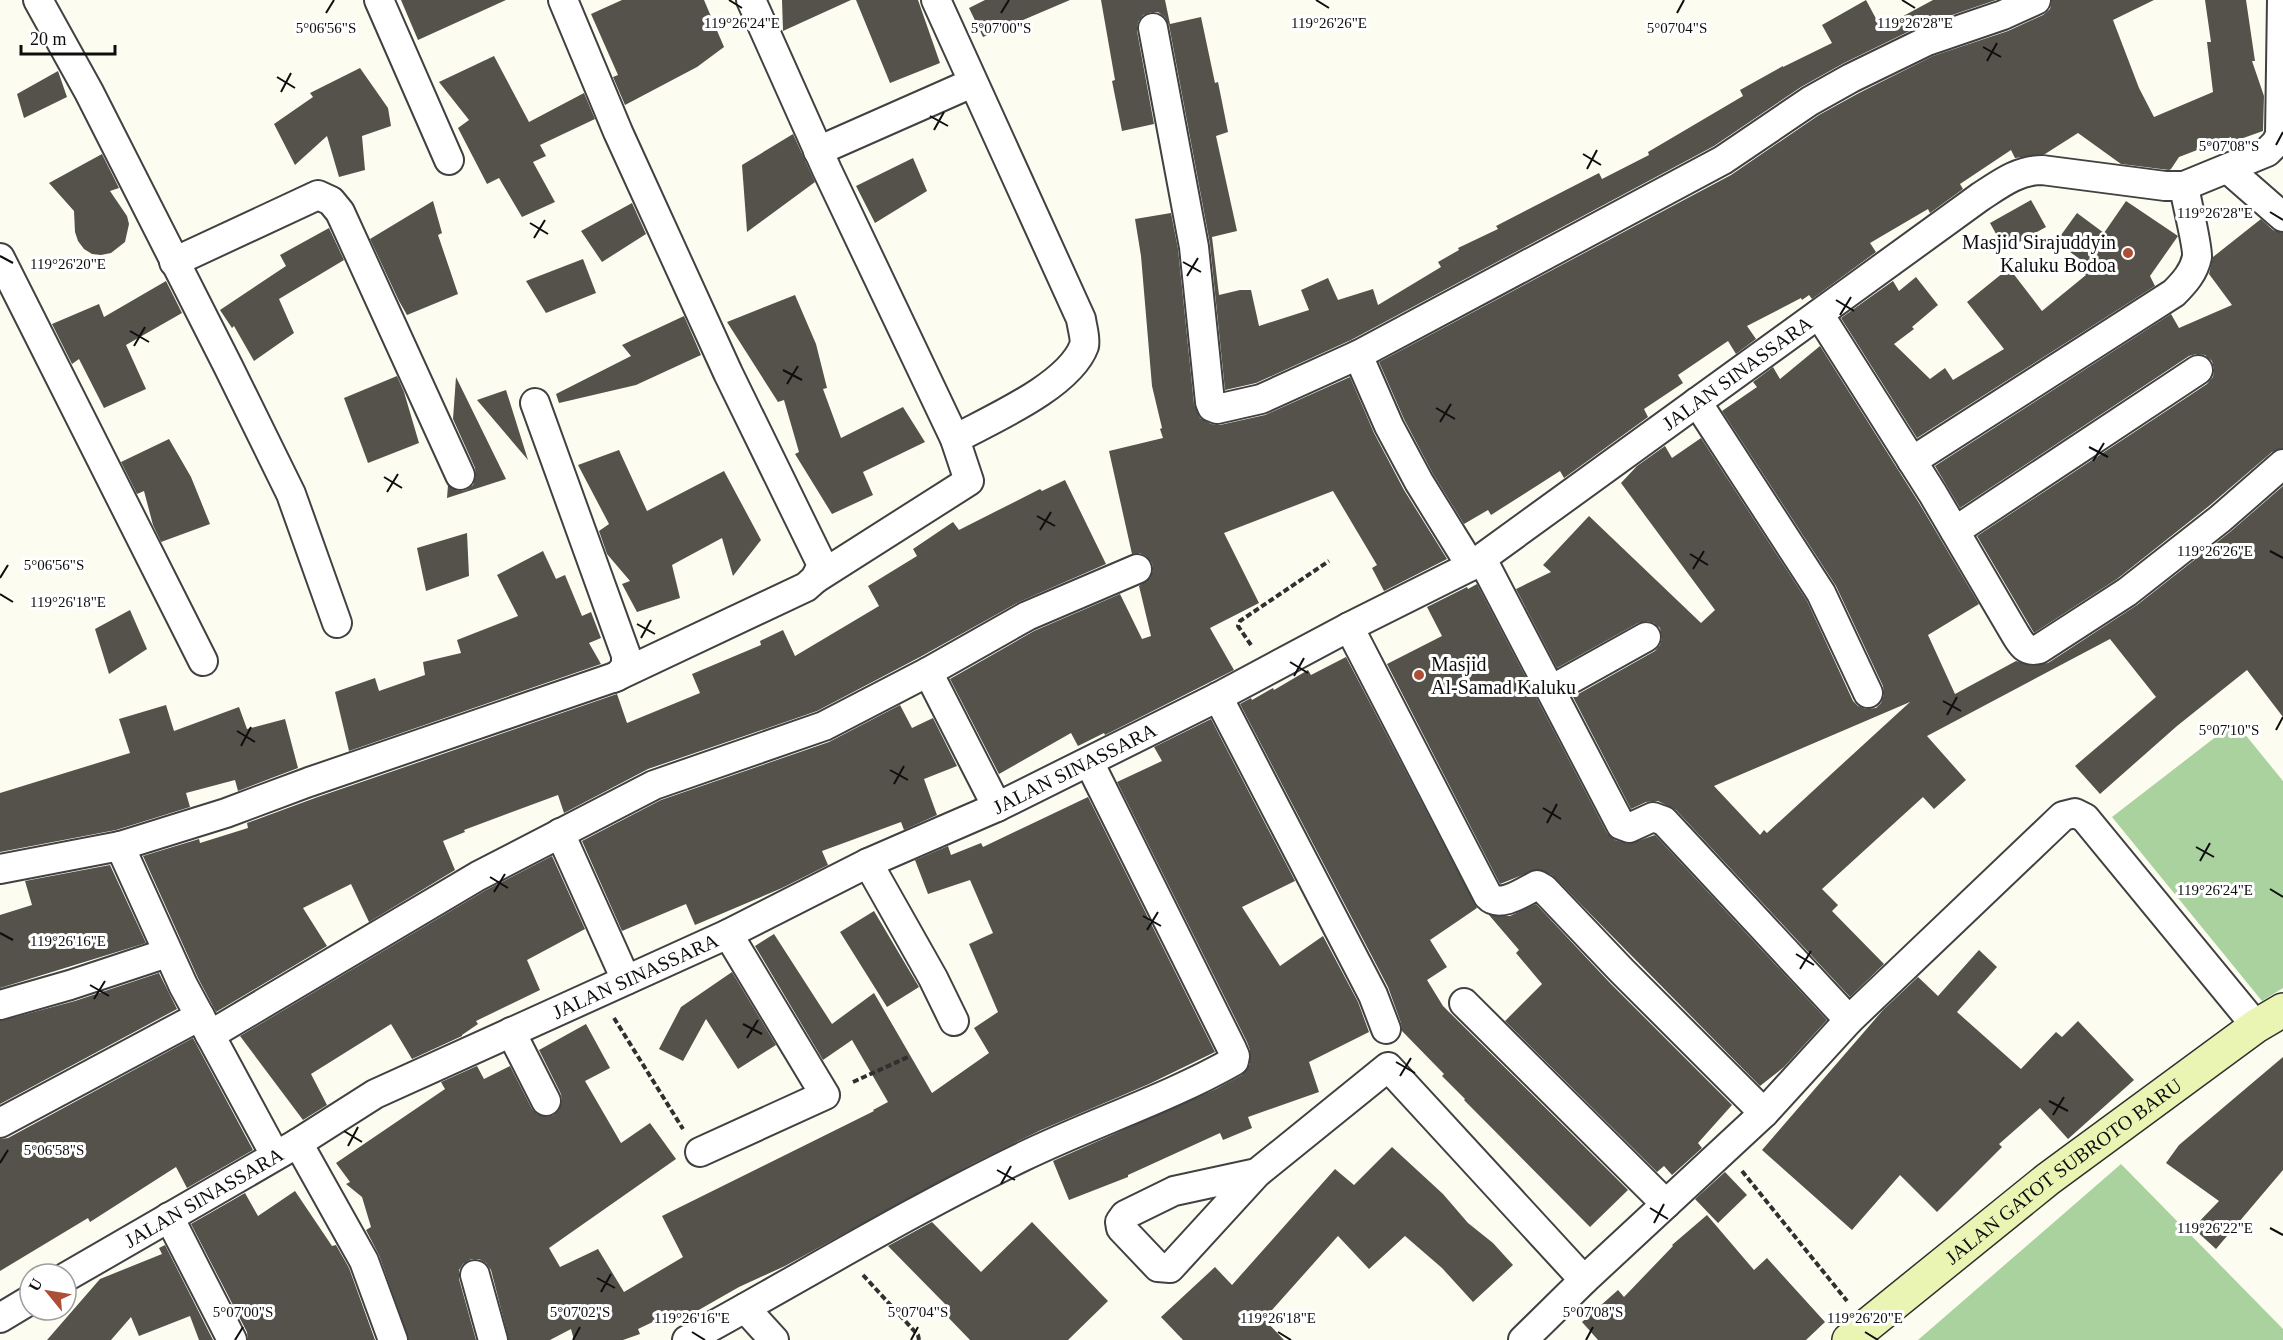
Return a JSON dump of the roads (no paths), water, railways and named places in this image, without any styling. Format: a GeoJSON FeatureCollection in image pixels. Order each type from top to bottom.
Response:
{"type":"FeatureCollection","features":[{"type":"Feature","properties":{"kind":"street"},"geometry":{"type":"LineString","coordinates":[[39,0],[89,92],[291,494],[337,623]]}},
{"type":"Feature","properties":{"kind":"street"},"geometry":{"type":"LineString","coordinates":[[379,0],[448,160]]}},
{"type":"Feature","properties":{"kind":"street"},"geometry":{"type":"LineString","coordinates":[[563,0],[618,132],[818,570]]}},
{"type":"Feature","properties":{"kind":"street"},"geometry":{"type":"LineString","coordinates":[[0,869],[120,846],[226,813],[309,782],[613,678],[806,586],[818,570],[969,481],[955,439],[818,151],[751,0]]}},
{"type":"Feature","properties":{"kind":"street"},"geometry":{"type":"LineString","coordinates":[[936,0],[1081,319],[1085,344],[1073,366],[1057,381],[955,439]]}},
{"type":"Feature","properties":{"kind":"street"},"geometry":{"type":"LineString","coordinates":[[1153,28],[1194,247],[1212,407],[1217,410],[1261,399],[1358,355],[1724,160],[1810,101],[1851,78],[1928,41],[2003,15],[2036,0]]}},
{"type":"Feature","properties":{"kind":"street","name":"JALAN SINASSARA"},"geometry":{"type":"LineString","coordinates":[[78,1270],[286,1149],[375,1094],[728,934],[868,863],[997,807],[1218,697],[1477,562],[1980,197],[2013,176],[2031,170],[2042,170],[2165,186],[2184,186],[2228,170],[2267,152],[2279,143],[2280,135],[2282,0]]}},
{"type":"Feature","properties":{"kind":"street"},"geometry":{"type":"LineString","coordinates":[[818,151],[972,83]]}},
{"type":"Feature","properties":{"kind":"street"},"geometry":{"type":"LineString","coordinates":[[2228,170],[2283,217]]}},
{"type":"Feature","properties":{"kind":"street"},"geometry":{"type":"LineString","coordinates":[[1912,461],[2174,293],[2186,281],[2197,255],[2184,186]]}},
{"type":"Feature","properties":{"kind":"street"},"geometry":{"type":"LineString","coordinates":[[174,262],[318,195],[331,201],[340,212],[460,475]]}},
{"type":"Feature","properties":{"kind":"street"},"geometry":{"type":"LineString","coordinates":[[0,258],[203,661]]}},
{"type":"Feature","properties":{"kind":"street"},"geometry":{"type":"LineString","coordinates":[[1819,314],[1955,531],[2020,642],[2023,646],[2034,650],[2127,592],[2220,519],[2283,465]]}},
{"type":"Feature","properties":{"kind":"street"},"geometry":{"type":"LineString","coordinates":[[1358,355],[1389,426],[1419,482],[1477,562],[1551,690],[1621,825],[1629,828],[1653,817],[1664,821],[1849,1020]]}},
{"type":"Feature","properties":{"kind":"street"},"geometry":{"type":"LineString","coordinates":[[1955,531],[2199,370]]}},
{"type":"Feature","properties":{"kind":"street"},"geometry":{"type":"LineString","coordinates":[[1697,402],[1783,531],[1821,593],[1868,693]]}},
{"type":"Feature","properties":{"kind":"street"},"geometry":{"type":"LineString","coordinates":[[535,403],[626,655],[627,663],[624,669],[613,678]]}},
{"type":"Feature","properties":{"kind":"street"},"geometry":{"type":"LineString","coordinates":[[0,1123],[205,1025],[478,876],[654,785],[824,726],[928,672],[1027,616],[1137,569]]}},
{"type":"Feature","properties":{"kind":"street"},"geometry":{"type":"LineString","coordinates":[[1349,627],[1488,896],[1501,901],[1537,885],[1544,889],[1622,971],[1764,1113]]}},
{"type":"Feature","properties":{"kind":"street"},"geometry":{"type":"LineString","coordinates":[[1551,690],[1646,636]]}},
{"type":"Feature","properties":{"kind":"street"},"geometry":{"type":"LineString","coordinates":[[928,672],[997,807]]}},
{"type":"Feature","properties":{"kind":"street"},"geometry":{"type":"LineString","coordinates":[[1218,697],[1373,995],[1386,1029]]}},
{"type":"Feature","properties":{"kind":"street"},"geometry":{"type":"LineString","coordinates":[[687,1340],[841,1252],[1023,1156],[1234,1061],[1235,1056],[1232,1049],[1089,762]]}},
{"type":"Feature","properties":{"kind":"street"},"geometry":{"type":"LineString","coordinates":[[1523,1340],[1584,1280],[1764,1113],[1849,1020],[2058,819],[2074,813],[2085,818],[2270,1018]]}},
{"type":"Feature","properties":{"kind":"street"},"geometry":{"type":"LineString","coordinates":[[560,833],[626,980]]}},
{"type":"Feature","properties":{"kind":"street"},"geometry":{"type":"LineString","coordinates":[[120,846],[167,953],[205,1025],[286,1149],[364,1261],[393,1340]]}},
{"type":"Feature","properties":{"kind":"street"},"geometry":{"type":"LineString","coordinates":[[868,863],[933,978],[954,1021]]}},
{"type":"Feature","properties":{"kind":"street"},"geometry":{"type":"LineString","coordinates":[[700,1152],[825,1095],[728,934]]}},
{"type":"Feature","properties":{"kind":"street"},"geometry":{"type":"LineString","coordinates":[[0,1005],[167,953]]}},
{"type":"Feature","properties":{"kind":"street"},"geometry":{"type":"LineString","coordinates":[[1464,1003],[1666,1204]]}},
{"type":"Feature","properties":{"kind":"street","name":"JALAN GATOT SUBROTO BARU"},"geometry":{"type":"LineString","coordinates":[[1858,1333],[2055,1173],[2270,1018]]}},
{"type":"Feature","properties":{"kind":"street"},"geometry":{"type":"LineString","coordinates":[[511,1032],[546,1101]]}},
{"type":"Feature","properties":{"kind":"street"},"geometry":{"type":"LineString","coordinates":[[1257,1173],[1388,1067],[1584,1280]]}},
{"type":"Feature","properties":{"kind":"street"},"geometry":{"type":"LineString","coordinates":[[169,1217],[232,1340]]}},
{"type":"Feature","properties":{"kind":"street"},"geometry":{"type":"LineString","coordinates":[[475,1275],[493,1340]]}},
{"type":"Feature","properties":{"kind":"street"},"geometry":{"type":"LineString","coordinates":[[0,1318],[18,1307]]}},
{"type":"Feature","properties":{"kind":"street"},"geometry":{"type":"LineString","coordinates":[[745,1308],[774,1340]]}},
{"type":"Feature","properties":{"kind":"place","name":"Masjid Sirajuddyin Kaluku Bodoa"},"geometry":{"type":"Point","coordinates":[2128,253]}},
{"type":"Feature","properties":{"kind":"place","name":"Masjid Al-Samad Kaluku"},"geometry":{"type":"Point","coordinates":[1419,675]}}]}
